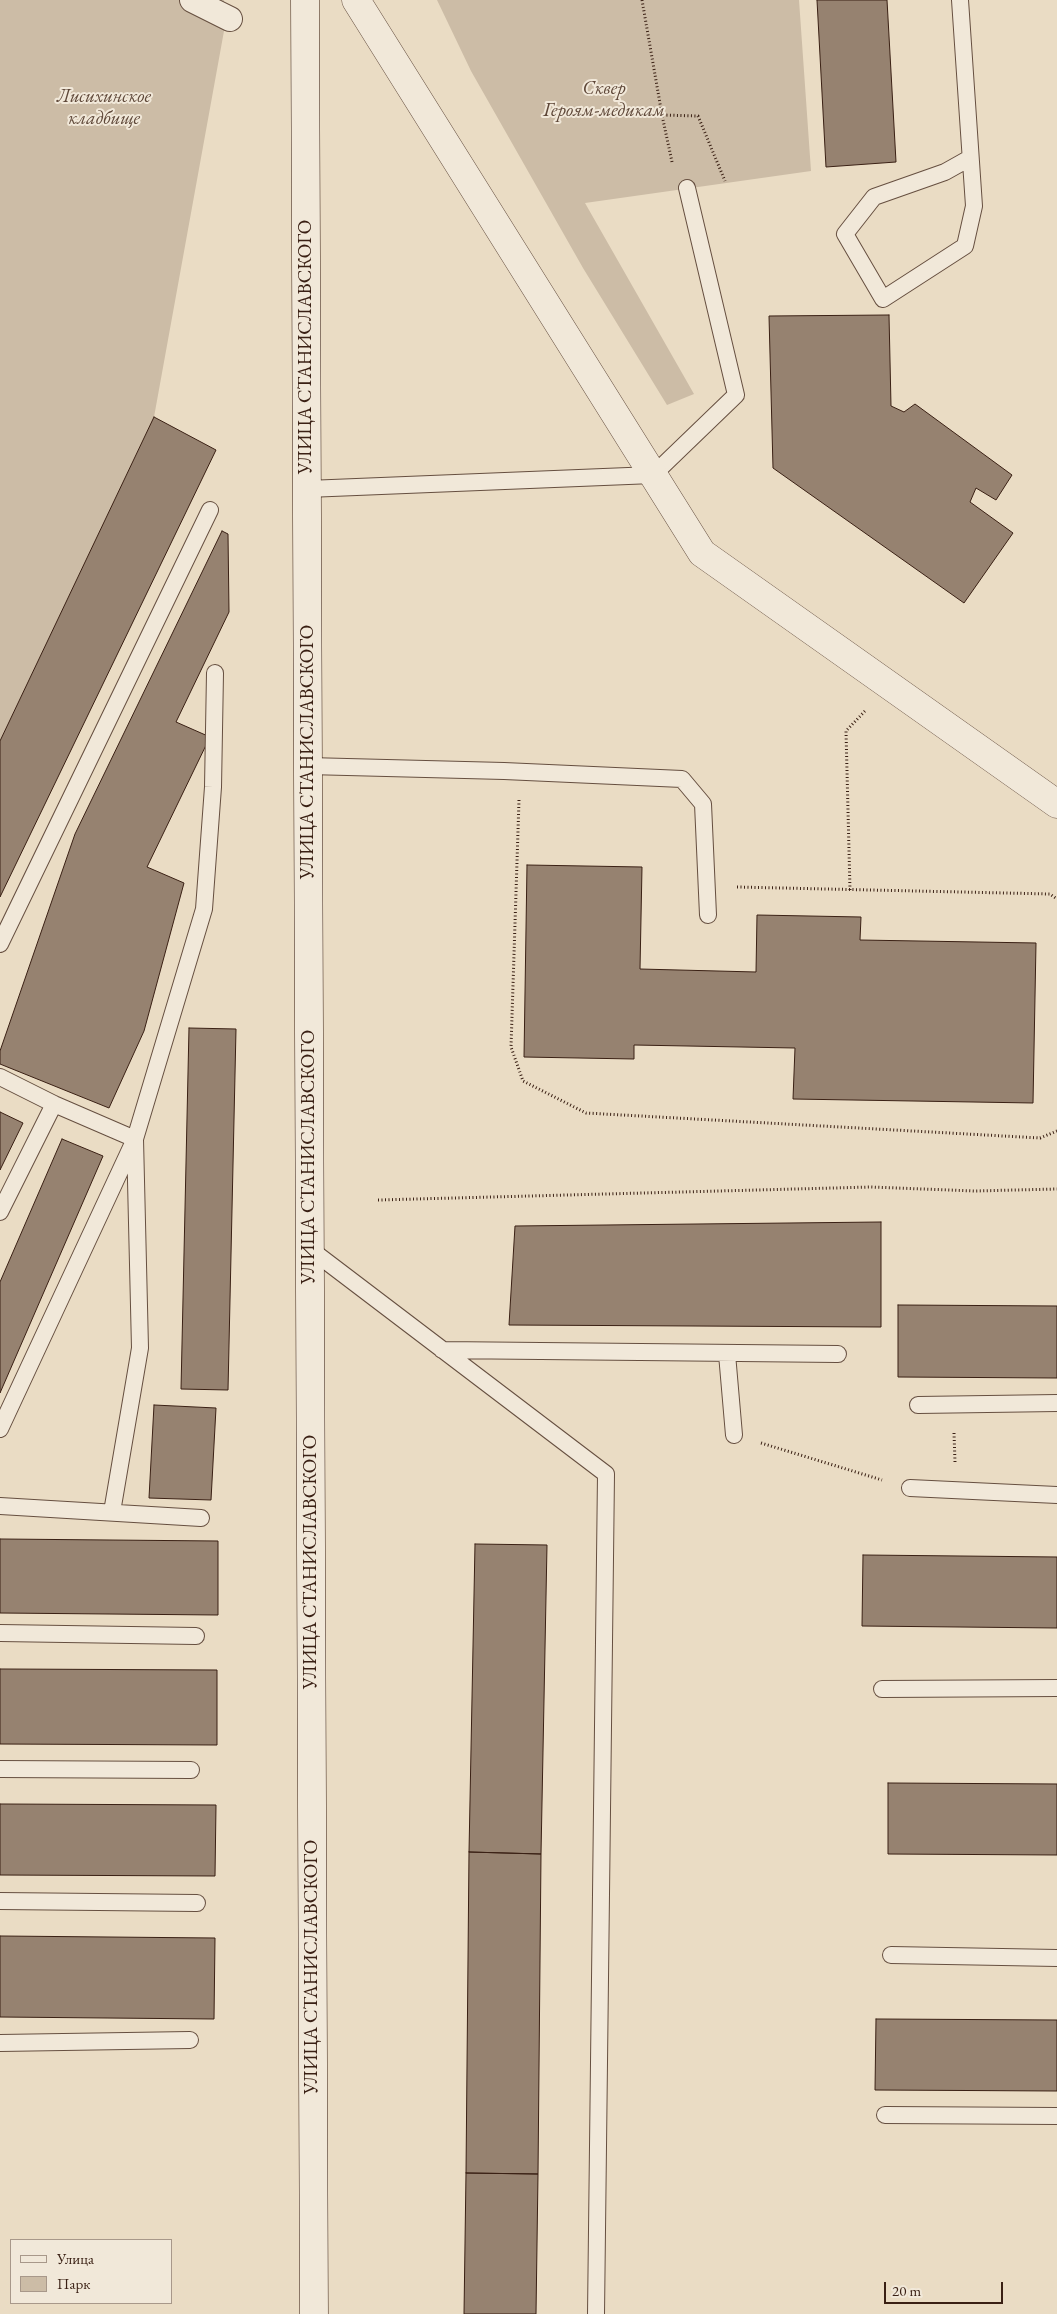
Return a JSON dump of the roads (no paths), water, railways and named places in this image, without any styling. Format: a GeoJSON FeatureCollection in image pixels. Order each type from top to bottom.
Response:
{"type":"FeatureCollection","features":[{"type":"Feature","properties":{"kind":"main road","name":"УЛИЦА СТАНИСЛАВСКОГО"},"geometry":{"type":"LineString","coordinates":[[305,0],[314,2314]]}},
{"type":"Feature","properties":{"kind":"main road"},"geometry":{"type":"LineString","coordinates":[[356,0],[702,553],[1057,804]]}},
{"type":"Feature","properties":{"kind":"street"},"geometry":{"type":"LineString","coordinates":[[192,0],[230,19]]}},
{"type":"Feature","properties":{"kind":"lane"},"geometry":{"type":"LineString","coordinates":[[960,0],[974,206],[965,246],[884,299],[845,234],[874,197],[945,172],[970,158]]}},
{"type":"Feature","properties":{"kind":"lane"},"geometry":{"type":"LineString","coordinates":[[307,488],[654,475],[736,395],[687,188]]}},
{"type":"Feature","properties":{"kind":"lane"},"geometry":{"type":"LineString","coordinates":[[0,944],[210,510]]}},
{"type":"Feature","properties":{"kind":"lane"},"geometry":{"type":"LineString","coordinates":[[0,1429],[135,1139],[204,909],[212,786],[215,673]]}},
{"type":"Feature","properties":{"kind":"lane"},"geometry":{"type":"LineString","coordinates":[[308,766],[682,779],[703,804],[708,915]]}},
{"type":"Feature","properties":{"kind":"lane"},"geometry":{"type":"LineString","coordinates":[[0,1076],[54,1104],[135,1139]]}},
{"type":"Feature","properties":{"kind":"lane"},"geometry":{"type":"LineString","coordinates":[[0,1212],[54,1104]]}},
{"type":"Feature","properties":{"kind":"lane"},"geometry":{"type":"LineString","coordinates":[[112,1512],[140,1348],[135,1139]]}},
{"type":"Feature","properties":{"kind":"lane"},"geometry":{"type":"LineString","coordinates":[[310,1248],[606,1474],[596,2314]]}},
{"type":"Feature","properties":{"kind":"lane"},"geometry":{"type":"LineString","coordinates":[[442,1350],[838,1354]]}},
{"type":"Feature","properties":{"kind":"lane"},"geometry":{"type":"LineString","coordinates":[[726,1354],[734,1435]]}},
{"type":"Feature","properties":{"kind":"lane"},"geometry":{"type":"LineString","coordinates":[[918,1405],[1057,1403]]}},
{"type":"Feature","properties":{"kind":"lane"},"geometry":{"type":"LineString","coordinates":[[910,1488],[1057,1494]]}},
{"type":"Feature","properties":{"kind":"lane"},"geometry":{"type":"LineString","coordinates":[[0,1506],[202,1518]]}},
{"type":"Feature","properties":{"kind":"lane"},"geometry":{"type":"LineString","coordinates":[[0,1633],[196,1636]]}},
{"type":"Feature","properties":{"kind":"lane"},"geometry":{"type":"LineString","coordinates":[[882,1689],[1057,1688]]}},
{"type":"Feature","properties":{"kind":"lane"},"geometry":{"type":"LineString","coordinates":[[0,1769],[191,1770]]}},
{"type":"Feature","properties":{"kind":"lane"},"geometry":{"type":"LineString","coordinates":[[0,1901],[197,1903]]}},
{"type":"Feature","properties":{"kind":"lane"},"geometry":{"type":"LineString","coordinates":[[890,1955],[1057,1958]]}},
{"type":"Feature","properties":{"kind":"lane"},"geometry":{"type":"LineString","coordinates":[[0,2043],[190,2040]]}},
{"type":"Feature","properties":{"kind":"lane"},"geometry":{"type":"LineString","coordinates":[[885,2115],[1057,2116]]}},
{"type":"Feature","properties":{"kind":"park label","name":"Сквер Героям-медикам"},"geometry":{"type":"Point","coordinates":[604,100]}},
{"type":"Feature","properties":{"kind":"park label","name":"Лисихинское кладбище"},"geometry":{"type":"Point","coordinates":[104,108]}}]}
